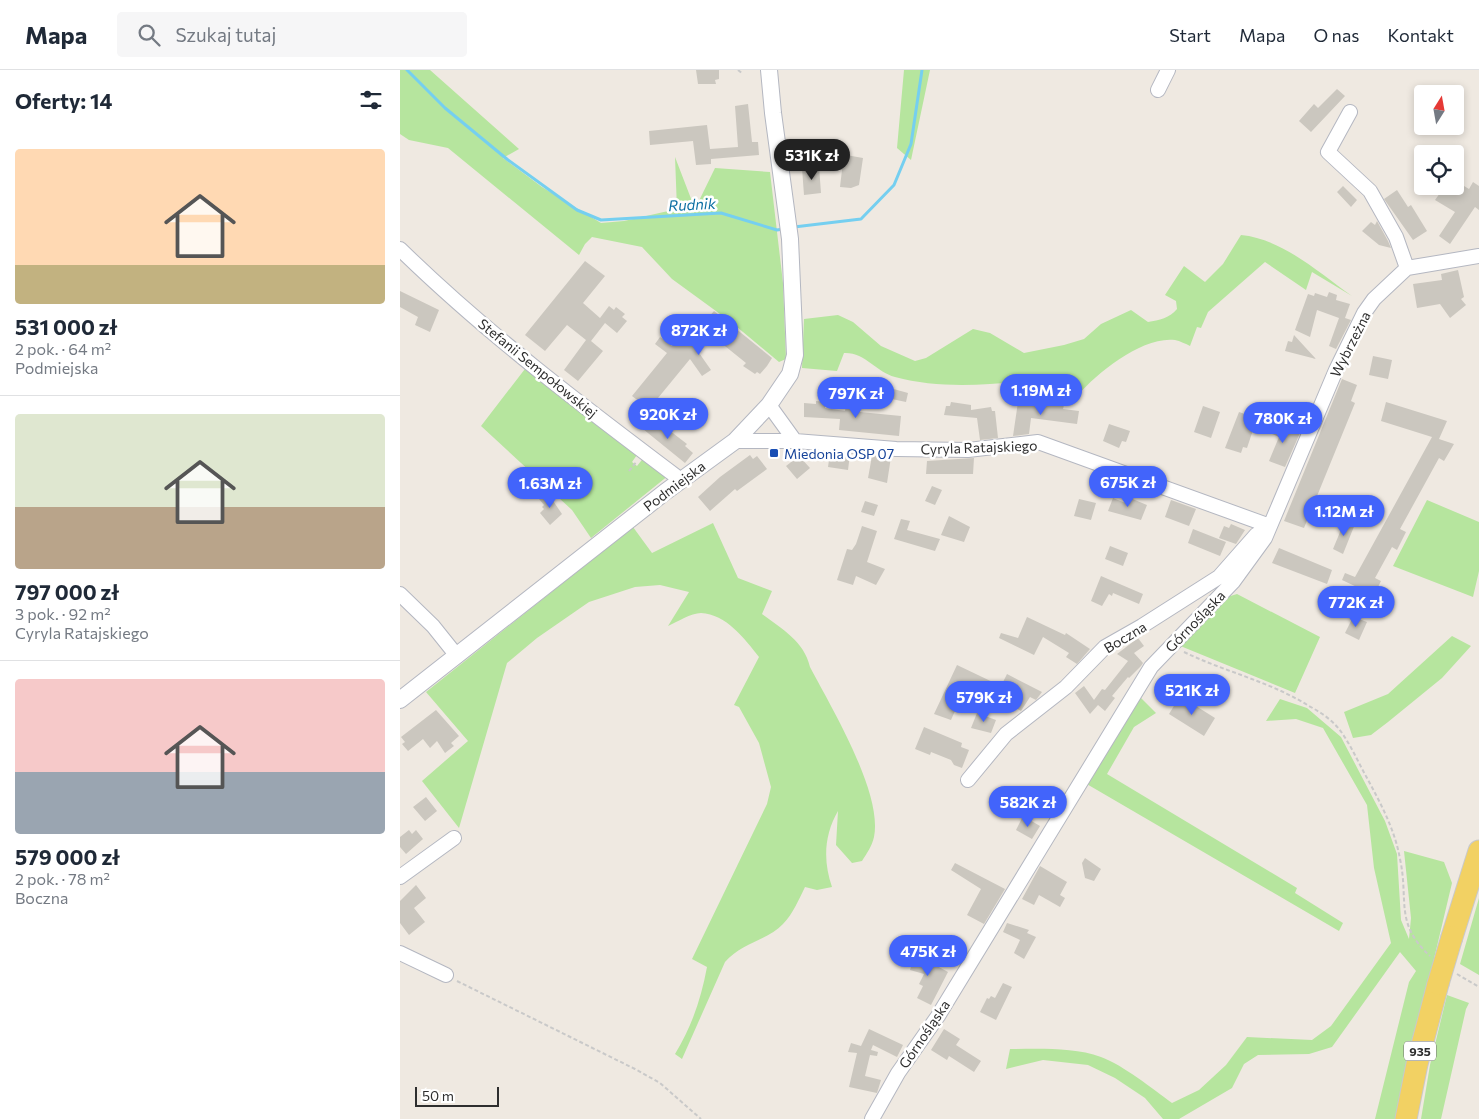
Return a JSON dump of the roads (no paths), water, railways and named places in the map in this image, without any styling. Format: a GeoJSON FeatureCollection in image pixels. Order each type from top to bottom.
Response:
{"type":"FeatureCollection","features":[{"type":"Feature","properties":{"kind":"main road","name":"935"},"geometry":{"type":"LineString","coordinates":[[1406,1119],[1417,1064],[1444,976],[1452,937],[1479,851]]}},
{"type":"Feature","properties":{"kind":"street","name":"Podmiejska"},"geometry":{"type":"LineString","coordinates":[[400,700],[681,480],[735,441],[770,405],[790,374],[795,355],[790,239],[773,113],[770,70]]}},
{"type":"Feature","properties":{"kind":"street"},"geometry":{"type":"LineString","coordinates":[[1158,90],[1168,70]]}},
{"type":"Feature","properties":{"kind":"street"},"geometry":{"type":"LineString","coordinates":[[1350,112],[1328,152],[1370,191],[1396,237],[1407,268],[1479,256]]}},
{"type":"Feature","properties":{"kind":"street","name":"Stefanii Sempołowskiej"},"geometry":{"type":"LineString","coordinates":[[400,249],[440,288],[506,345],[681,480]]}},
{"type":"Feature","properties":{"kind":"street","name":"Wybrzeżna"},"geometry":{"type":"LineString","coordinates":[[1270,526],[1336,370],[1364,314],[1374,299],[1407,268]]}},
{"type":"Feature","properties":{"kind":"street"},"geometry":{"type":"LineString","coordinates":[[770,405],[795,441]]}},
{"type":"Feature","properties":{"kind":"street","name":"Cyryla Ratajskiego"},"geometry":{"type":"LineString","coordinates":[[735,441],[795,441],[896,449],[968,450],[1038,442],[1270,526]]}},
{"type":"Feature","properties":{"kind":"street","name":"Górnośląska"},"geometry":{"type":"LineString","coordinates":[[872,1119],[898,1073],[938,1016],[1151,667],[1234,582],[1265,538],[1270,526]]}},
{"type":"Feature","properties":{"kind":"street","name":"Boczna"},"geometry":{"type":"LineString","coordinates":[[968,780],[1006,734],[1066,687],[1104,647],[1142,626],[1219,577],[1256,535],[1270,526]]}},
{"type":"Feature","properties":{"kind":"street"},"geometry":{"type":"LineString","coordinates":[[400,594],[433,626],[456,656]]}},
{"type":"Feature","properties":{"kind":"street"},"geometry":{"type":"LineString","coordinates":[[400,878],[454,838]]}},
{"type":"Feature","properties":{"kind":"street"},"geometry":{"type":"LineString","coordinates":[[400,954],[446,975]]}},
{"type":"Feature","properties":{"kind":"waterway","name":"Rudnik"},"geometry":{"type":"LineString","coordinates":[[407,70],[445,108],[508,160],[577,210],[601,220],[721,213],[777,230],[783,229]]}},
{"type":"Feature","properties":{"kind":"waterway","name":"Rudnik"},"geometry":{"type":"LineString","coordinates":[[794,227],[861,219],[894,185],[911,144],[922,70]]}},
{"type":"Feature","properties":{"kind":"place","name":"Miedonia OSP 07"},"geometry":{"type":"Point","coordinates":[774,453]}}]}
